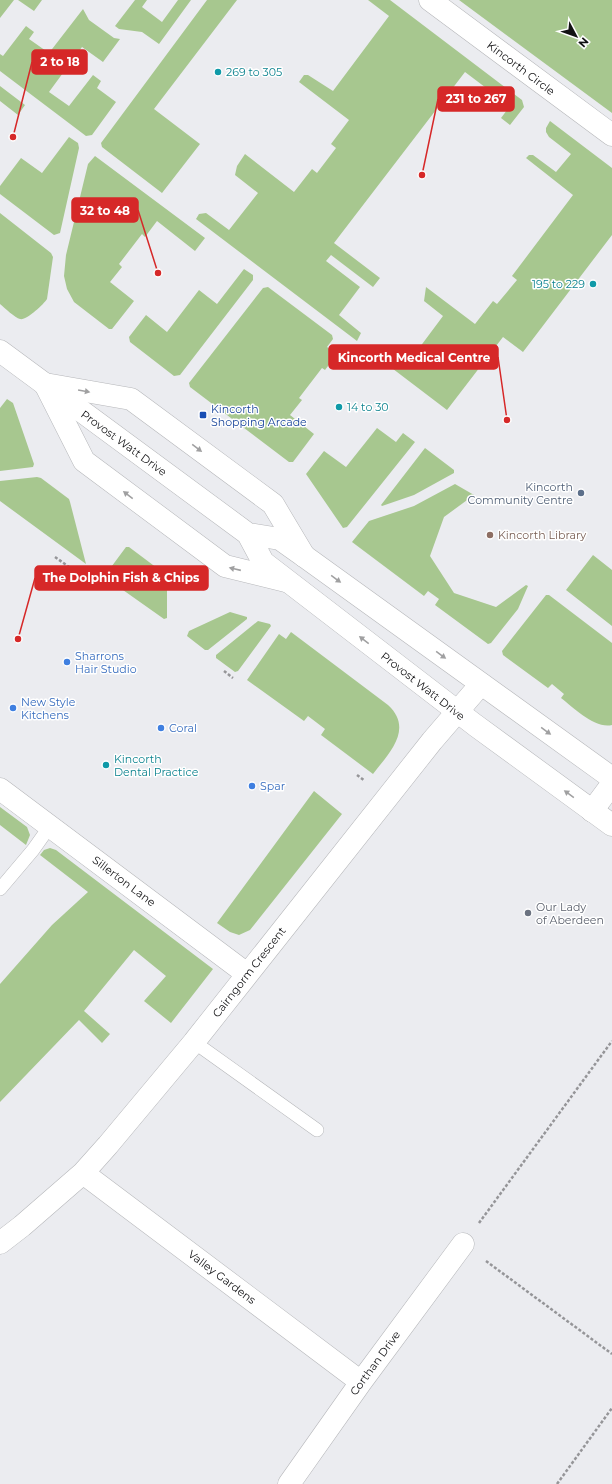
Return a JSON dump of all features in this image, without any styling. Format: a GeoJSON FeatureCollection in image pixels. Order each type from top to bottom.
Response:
{"type":"FeatureCollection","features":[{"type":"Feature","properties":{"kind":"street","name":"Kincorth Circle"},"geometry":{"type":"LineString","coordinates":[[430,0],[612,135]]}},
{"type":"Feature","properties":{"kind":"street","name":"Provost Watt Drive"},"geometry":{"type":"LineString","coordinates":[[0,351],[248,534],[263,562],[286,581],[457,712],[612,825]]}},
{"type":"Feature","properties":{"kind":"street"},"geometry":{"type":"LineString","coordinates":[[45,384],[131,400],[273,504],[304,556]]}},
{"type":"Feature","properties":{"kind":"street"},"geometry":{"type":"LineString","coordinates":[[45,384],[84,461],[225,566],[286,581]]}},
{"type":"Feature","properties":{"kind":"street","name":"Provost Watt Drive"},"geometry":{"type":"LineString","coordinates":[[248,534],[280,539],[612,778]]}},
{"type":"Feature","properties":{"kind":"street","name":"Cairngorm Crescent"},"geometry":{"type":"LineString","coordinates":[[0,1243],[84,1173],[147,1100],[432,741],[481,684]]}},
{"type":"Feature","properties":{"kind":"street"},"geometry":{"type":"LineString","coordinates":[[592,810],[612,784]]}},
{"type":"Feature","properties":{"kind":"street","name":"Sillerton Lane"},"geometry":{"type":"LineString","coordinates":[[0,789],[247,974]]}},
{"type":"Feature","properties":{"kind":"street","name":"Valley Gardens"},"geometry":{"type":"LineString","coordinates":[[84,1173],[361,1382]]}},
{"type":"Feature","properties":{"kind":"street","name":"Corthan Drive"},"geometry":{"type":"LineString","coordinates":[[289,1484],[361,1382],[463,1244]]}},
{"type":"Feature","properties":{"kind":"lane"},"geometry":{"type":"LineString","coordinates":[[0,889],[33,850],[50,826]]}},
{"type":"Feature","properties":{"kind":"lane"},"geometry":{"type":"LineString","coordinates":[[194,1042],[318,1130]]}},
{"type":"Feature","properties":{"kind":"path"},"geometry":{"type":"LineString","coordinates":[[55,557],[79,574]]}},
{"type":"Feature","properties":{"kind":"path"},"geometry":{"type":"LineString","coordinates":[[224,671],[233,678]]}},
{"type":"Feature","properties":{"kind":"path"},"geometry":{"type":"LineString","coordinates":[[357,775],[367,783]]}},
{"type":"Feature","properties":{"kind":"path"},"geometry":{"type":"LineString","coordinates":[[612,1041],[463,1244],[612,1354]]}},
{"type":"Feature","properties":{"kind":"path"},"geometry":{"type":"LineString","coordinates":[[557,1484],[612,1408]]}},
{"type":"Feature","properties":{"kind":"green space"},"geometry":{"type":"Polygon","coordinates":[[[0,0],[14,0],[0,18],[0,0]]]}},
{"type":"Feature","properties":{"kind":"green space"},"geometry":{"type":"Polygon","coordinates":[[[18,0],[42,0],[34,11],[18,0]]]}},
{"type":"Feature","properties":{"kind":"green space"},"geometry":{"type":"Polygon","coordinates":[[[135,0],[147,0],[142,7],[162,22],[178,0],[191,0],[159,44],[142,32],[119,29],[115,26],[135,0]]]}},
{"type":"Feature","properties":{"kind":"green space"},"geometry":{"type":"Polygon","coordinates":[[[207,0],[237,0],[154,109],[200,144],[162,193],[102,147],[101,143],[207,0]]]}},
{"type":"Feature","properties":{"kind":"green space"},"geometry":{"type":"Polygon","coordinates":[[[368,0],[390,0],[522,100],[524,107],[510,125],[501,118],[510,106],[465,72],[334,243],[380,278],[373,287],[331,255],[326,261],[360,287],[339,315],[361,333],[357,341],[196,219],[199,214],[206,213],[229,230],[258,193],[235,175],[237,166],[245,154],[294,192],[312,169],[317,173],[336,148],[331,144],[349,120],[299,82],[304,75],[308,75],[333,91],[389,16],[368,0]]]}},
{"type":"Feature","properties":{"kind":"green space"},"geometry":{"type":"Polygon","coordinates":[[[459,0],[612,0],[612,113],[459,0]]]}},
{"type":"Feature","properties":{"kind":"green space"},"geometry":{"type":"Polygon","coordinates":[[[83,9],[89,20],[114,38],[120,39],[103,62],[82,47],[49,92],[69,106],[93,75],[101,81],[97,88],[116,102],[92,135],[86,136],[0,71],[0,54],[3,56],[26,26],[34,32],[29,39],[49,53],[83,9]]]}},
{"type":"Feature","properties":{"kind":"green space"},"geometry":{"type":"Polygon","coordinates":[[[0,86],[25,105],[18,115],[0,101],[0,86]]]}},
{"type":"Feature","properties":{"kind":"green space"},"geometry":{"type":"Polygon","coordinates":[[[550,121],[612,168],[612,235],[523,352],[503,337],[447,410],[376,356],[388,349],[408,363],[443,316],[424,301],[426,287],[475,324],[493,301],[497,304],[517,280],[512,276],[573,195],[526,158],[529,155],[533,155],[556,172],[571,154],[549,137],[546,132],[546,128],[550,121]]]}},
{"type":"Feature","properties":{"kind":"green space"},"geometry":{"type":"Polygon","coordinates":[[[69,137],[78,143],[79,148],[60,233],[54,235],[0,194],[0,186],[21,158],[42,173],[69,137]]]}},
{"type":"Feature","properties":{"kind":"green space"},"geometry":{"type":"Polygon","coordinates":[[[95,156],[205,238],[195,251],[157,221],[145,237],[142,234],[119,264],[122,267],[110,282],[134,301],[112,329],[109,329],[74,302],[67,289],[64,276],[66,255],[88,164],[95,156]]]}},
{"type":"Feature","properties":{"kind":"green space"},"geometry":{"type":"Polygon","coordinates":[[[0,213],[51,253],[53,257],[47,299],[35,312],[23,319],[15,317],[0,304],[0,213]]]}},
{"type":"Feature","properties":{"kind":"green space"},"geometry":{"type":"Polygon","coordinates":[[[244,269],[253,275],[253,280],[180,375],[174,376],[130,342],[129,337],[146,315],[167,332],[199,290],[217,304],[244,269]]]}},
{"type":"Feature","properties":{"kind":"green space"},"geometry":{"type":"Polygon","coordinates":[[[268,287],[332,335],[333,339],[327,347],[337,354],[325,370],[322,368],[299,398],[302,400],[290,415],[314,434],[293,462],[289,462],[190,387],[189,383],[263,288],[268,287]]]}},
{"type":"Feature","properties":{"kind":"green space"},"geometry":{"type":"Polygon","coordinates":[[[7,399],[13,403],[34,464],[33,467],[0,471],[0,408],[7,399]]]}},
{"type":"Feature","properties":{"kind":"green space"},"geometry":{"type":"Polygon","coordinates":[[[377,428],[396,442],[403,433],[415,442],[347,527],[343,528],[306,474],[324,451],[346,467],[377,428]]]}},
{"type":"Feature","properties":{"kind":"green space"},"geometry":{"type":"Polygon","coordinates":[[[425,448],[454,470],[454,473],[414,495],[382,506],[381,505],[425,448]]]}},
{"type":"Feature","properties":{"kind":"green space"},"geometry":{"type":"Polygon","coordinates":[[[37,477],[41,478],[69,499],[86,564],[0,501],[0,481],[37,477]]]}},
{"type":"Feature","properties":{"kind":"green space"},"geometry":{"type":"Polygon","coordinates":[[[455,484],[474,495],[444,517],[430,556],[454,593],[496,607],[526,585],[528,586],[518,609],[491,643],[488,644],[435,605],[439,599],[428,591],[424,596],[352,542],[369,521],[414,506],[455,484]]]}},
{"type":"Feature","properties":{"kind":"green space"},"geometry":{"type":"Polygon","coordinates":[[[126,547],[129,547],[167,577],[167,618],[164,619],[106,578],[106,574],[126,547]]]}},
{"type":"Feature","properties":{"kind":"green space"},"geometry":{"type":"Polygon","coordinates":[[[593,555],[612,570],[612,626],[566,590],[593,555]]]}},
{"type":"Feature","properties":{"kind":"green space"},"geometry":{"type":"Polygon","coordinates":[[[546,595],[549,595],[612,643],[612,725],[599,724],[585,717],[561,698],[564,694],[552,684],[548,688],[503,655],[502,651],[546,595]]]}},
{"type":"Feature","properties":{"kind":"green space"},"geometry":{"type":"Polygon","coordinates":[[[230,612],[247,617],[247,619],[208,650],[205,650],[187,636],[189,631],[230,612]]]}},
{"type":"Feature","properties":{"kind":"green space"},"geometry":{"type":"Polygon","coordinates":[[[258,621],[270,624],[271,626],[238,671],[235,672],[216,658],[216,655],[258,621]]]}},
{"type":"Feature","properties":{"kind":"green space"},"geometry":{"type":"Polygon","coordinates":[[[291,632],[388,705],[395,714],[399,723],[399,732],[396,741],[386,758],[373,774],[321,735],[325,729],[308,716],[304,721],[247,680],[279,634],[286,639],[291,632]]]}},
{"type":"Feature","properties":{"kind":"green space"},"geometry":{"type":"Polygon","coordinates":[[[314,791],[342,814],[250,930],[239,935],[230,932],[217,923],[314,791]]]}},
{"type":"Feature","properties":{"kind":"green space"},"geometry":{"type":"Polygon","coordinates":[[[0,807],[27,827],[30,835],[26,845],[0,825],[0,807]]]}},
{"type":"Feature","properties":{"kind":"green space"},"geometry":{"type":"Polygon","coordinates":[[[50,848],[56,850],[213,969],[171,1023],[144,1001],[166,976],[134,950],[84,1011],[110,1034],[102,1043],[79,1020],[0,1102],[0,984],[52,925],[88,892],[40,855],[44,850],[50,848]]]}},
{"type":"Feature","properties":{"kind":"place","name":"269 to 305"},"geometry":{"type":"Point","coordinates":[218,72]}},
{"type":"Feature","properties":{"kind":"place","name":"2 to 18"},"geometry":{"type":"Point","coordinates":[13,137]}},
{"type":"Feature","properties":{"kind":"place","name":"231 to 267"},"geometry":{"type":"Point","coordinates":[422,175]}},
{"type":"Feature","properties":{"kind":"place","name":"32 to 48"},"geometry":{"type":"Point","coordinates":[158,273]}},
{"type":"Feature","properties":{"kind":"place","name":"195 to 229"},"geometry":{"type":"Point","coordinates":[593,284]}},
{"type":"Feature","properties":{"kind":"place","name":"14 to 30"},"geometry":{"type":"Point","coordinates":[339,407]}},
{"type":"Feature","properties":{"kind":"place","name":"Kincorth Shopping Arcade"},"geometry":{"type":"Point","coordinates":[203,415]}},
{"type":"Feature","properties":{"kind":"place","name":"Kincorth Medical Centre"},"geometry":{"type":"Point","coordinates":[507,420]}},
{"type":"Feature","properties":{"kind":"place","name":"Kincorth Community Centre"},"geometry":{"type":"Point","coordinates":[581,493]}},
{"type":"Feature","properties":{"kind":"place","name":"Kincorth Library"},"geometry":{"type":"Point","coordinates":[490,535]}},
{"type":"Feature","properties":{"kind":"place","name":"The Dolphin Fish & Chips"},"geometry":{"type":"Point","coordinates":[18,639]}},
{"type":"Feature","properties":{"kind":"place","name":"Sharrons Hair Studio"},"geometry":{"type":"Point","coordinates":[67,662]}},
{"type":"Feature","properties":{"kind":"place","name":"New Style Kitchens"},"geometry":{"type":"Point","coordinates":[13,708]}},
{"type":"Feature","properties":{"kind":"place","name":"Coral"},"geometry":{"type":"Point","coordinates":[161,728]}},
{"type":"Feature","properties":{"kind":"place","name":"Kincorth Dental Practice"},"geometry":{"type":"Point","coordinates":[106,765]}},
{"type":"Feature","properties":{"kind":"place","name":"Spar"},"geometry":{"type":"Point","coordinates":[252,786]}},
{"type":"Feature","properties":{"kind":"place","name":"Our Lady of Aberdeen"},"geometry":{"type":"Point","coordinates":[528,913]}}]}
